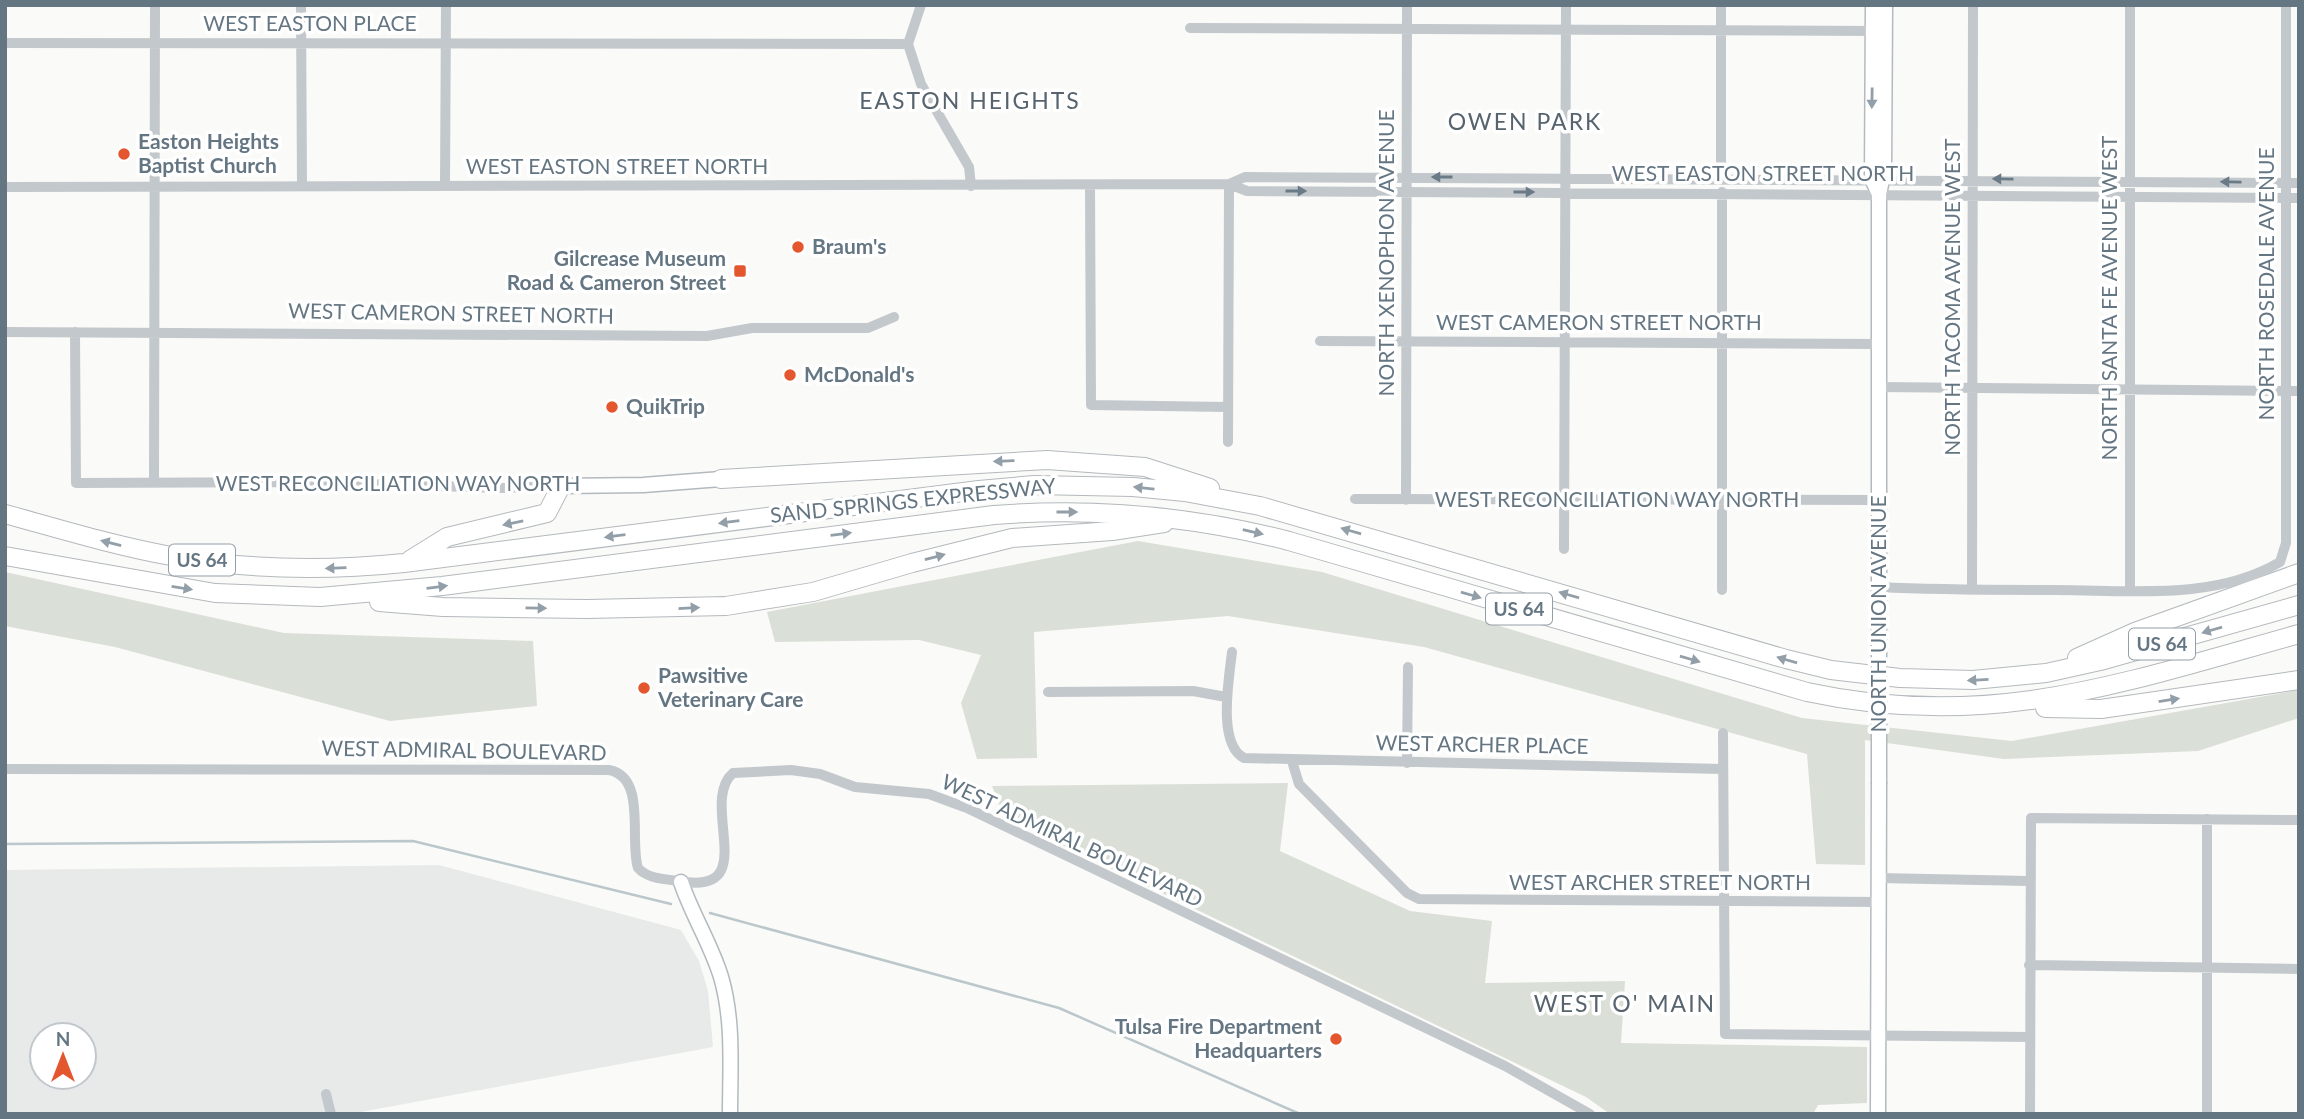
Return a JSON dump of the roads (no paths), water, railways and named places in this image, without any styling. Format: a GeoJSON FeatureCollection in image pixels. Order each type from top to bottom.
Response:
{"type":"FeatureCollection","features":[{"type":"Feature","properties":{"kind":"highway"},"geometry":{"type":"LineString","coordinates":[[729,478],[994,461],[1080,461],[1145,467],[1284,511]]}},
{"type":"Feature","properties":{"kind":"highway","name":"SAND SPRINGS EXPRESSWAY"},"geometry":{"type":"LineString","coordinates":[[5,514],[149,552],[236,565],[325,569],[404,563],[979,490],[1074,485],[1185,492],[1284,511],[1811,666],[1935,681],[2046,673],[2100,661],[2299,605]]}},
{"type":"Feature","properties":{"kind":"highway"},"geometry":{"type":"LineString","coordinates":[[404,563],[447,537],[547,513],[561,486]]}},
{"type":"Feature","properties":{"kind":"highway","name":"SAND SPRINGS EXPRESSWAY"},"geometry":{"type":"LineString","coordinates":[[5,554],[215,593],[320,597],[404,591],[1015,513],[1112,512],[1186,520],[1289,541],[1807,692],[1903,706],[1995,706],[2093,691],[2299,634]]}},
{"type":"Feature","properties":{"kind":"highway"},"geometry":{"type":"LineString","coordinates":[[320,597],[443,607],[652,609],[726,606],[813,592],[947,553],[1012,538],[1112,531],[1186,520]]}},
{"type":"Feature","properties":{"kind":"highway"},"geometry":{"type":"LineString","coordinates":[[2046,673],[2135,632],[2299,573]]}},
{"type":"Feature","properties":{"kind":"highway"},"geometry":{"type":"LineString","coordinates":[[1995,706],[2101,709],[2299,680]]}},
{"type":"Feature","properties":{"kind":"street"},"geometry":{"type":"LineString","coordinates":[[154,482],[155,5]]}},
{"type":"Feature","properties":{"kind":"street"},"geometry":{"type":"LineString","coordinates":[[301,5],[302,186]]}},
{"type":"Feature","properties":{"kind":"street"},"geometry":{"type":"LineString","coordinates":[[445,186],[446,5]]}},
{"type":"Feature","properties":{"kind":"street"},"geometry":{"type":"LineString","coordinates":[[920,5],[908,44],[921,84],[969,167],[971,186]]}},
{"type":"Feature","properties":{"kind":"street","name":"NORTH XENOPHON AVENUE"},"geometry":{"type":"LineString","coordinates":[[1406,500],[1407,5]]}},
{"type":"Feature","properties":{"kind":"street"},"geometry":{"type":"LineString","coordinates":[[1564,549],[1566,5]]}},
{"type":"Feature","properties":{"kind":"street"},"geometry":{"type":"LineString","coordinates":[[1721,5],[1721,178]]}},
{"type":"Feature","properties":{"kind":"street","name":"NORTH UNION AVENUE"},"geometry":{"type":"LineString","coordinates":[[1873,5],[1879,31]]}},
{"type":"Feature","properties":{"kind":"street","name":"NORTH UNION AVENUE"},"geometry":{"type":"LineString","coordinates":[[1878,1114],[1878,179],[1879,31],[1885,5]]}},
{"type":"Feature","properties":{"kind":"street","name":"NORTH TACOMA AVENUE WEST"},"geometry":{"type":"LineString","coordinates":[[1972,590],[1973,5]]}},
{"type":"Feature","properties":{"kind":"street","name":"NORTH SANTA FE AVENUE WEST"},"geometry":{"type":"LineString","coordinates":[[2130,5],[2130,590]]}},
{"type":"Feature","properties":{"kind":"street","name":"NORTH ROSEDALE AVENUE"},"geometry":{"type":"LineString","coordinates":[[2130,590],[2208,587],[2264,571],[2280,562],[2286,542],[2286,5]]}},
{"type":"Feature","properties":{"kind":"street"},"geometry":{"type":"LineString","coordinates":[[1190,28],[1879,31]]}},
{"type":"Feature","properties":{"kind":"street","name":"WEST EASTON PLACE"},"geometry":{"type":"LineString","coordinates":[[5,43],[908,44]]}},
{"type":"Feature","properties":{"kind":"street","name":"WEST EASTON STREET NORTH"},"geometry":{"type":"LineString","coordinates":[[1229,184],[1245,177],[1734,177],[2299,183]]}},
{"type":"Feature","properties":{"kind":"street"},"geometry":{"type":"LineString","coordinates":[[1734,177],[1735,192]]}},
{"type":"Feature","properties":{"kind":"street"},"geometry":{"type":"LineString","coordinates":[[1706,178],[1706,192]]}},
{"type":"Feature","properties":{"kind":"street"},"geometry":{"type":"LineString","coordinates":[[1090,184],[1091,405],[1228,407]]}},
{"type":"Feature","properties":{"kind":"street"},"geometry":{"type":"LineString","coordinates":[[1228,442],[1229,184]]}},
{"type":"Feature","properties":{"kind":"street","name":"WEST EASTON STREET NORTH"},"geometry":{"type":"LineString","coordinates":[[5,187],[1229,184],[1247,191],[1735,192],[2299,198]]}},
{"type":"Feature","properties":{"kind":"street"},"geometry":{"type":"LineString","coordinates":[[1721,192],[1722,590]]}},
{"type":"Feature","properties":{"kind":"street","name":"WEST CAMERON STREET NORTH"},"geometry":{"type":"LineString","coordinates":[[5,332],[707,336],[752,328],[868,328],[894,317]]}},
{"type":"Feature","properties":{"kind":"street","name":"WEST RECONCILIATION WAY NORTH"},"geometry":{"type":"LineString","coordinates":[[75,332],[76,483],[501,488],[643,485],[729,478]]}},
{"type":"Feature","properties":{"kind":"street","name":"WEST CAMERON STREET NORTH"},"geometry":{"type":"LineString","coordinates":[[1320,341],[1878,344]]}},
{"type":"Feature","properties":{"kind":"street"},"geometry":{"type":"LineString","coordinates":[[1879,387],[2299,391]]}},
{"type":"Feature","properties":{"kind":"street","name":"WEST RECONCILIATION WAY NORTH"},"geometry":{"type":"LineString","coordinates":[[1355,499],[1879,500]]}},
{"type":"Feature","properties":{"kind":"street"},"geometry":{"type":"LineString","coordinates":[[1880,587],[2130,590]]}},
{"type":"Feature","properties":{"kind":"street"},"geometry":{"type":"LineString","coordinates":[[1048,692],[1193,691],[1226,697],[1232,652]]}},
{"type":"Feature","properties":{"kind":"street"},"geometry":{"type":"LineString","coordinates":[[1407,763],[1408,667]]}},
{"type":"Feature","properties":{"kind":"street","name":"WEST ARCHER PLACE"},"geometry":{"type":"LineString","coordinates":[[1226,697],[1231,745],[1240,756],[1253,760],[1550,763],[1589,767],[1723,769]]}},
{"type":"Feature","properties":{"kind":"street"},"geometry":{"type":"LineString","coordinates":[[1723,733],[1725,1034],[2030,1037]]}},
{"type":"Feature","properties":{"kind":"street"},"geometry":{"type":"LineString","coordinates":[[5,758],[5,769]]}},
{"type":"Feature","properties":{"kind":"street","name":"WEST ARCHER STREET NORTH"},"geometry":{"type":"LineString","coordinates":[[1292,761],[1299,784],[1407,893],[1419,899],[1878,902]]}},
{"type":"Feature","properties":{"kind":"street","name":"WEST ADMIRAL BOULEVARD"},"geometry":{"type":"LineString","coordinates":[[5,769],[609,770],[623,775],[630,787],[638,868],[650,876],[696,885],[719,875],[723,867],[724,785],[730,775],[737,771],[798,771],[820,774],[855,787],[929,794],[967,808],[1506,1066],[1590,1114]]}},
{"type":"Feature","properties":{"kind":"street"},"geometry":{"type":"LineString","coordinates":[[2030,1114],[2031,818],[2299,820]]}},
{"type":"Feature","properties":{"kind":"street"},"geometry":{"type":"LineString","coordinates":[[2207,819],[2207,1114]]}},
{"type":"Feature","properties":{"kind":"street"},"geometry":{"type":"LineString","coordinates":[[1878,878],[2029,881]]}},
{"type":"Feature","properties":{"kind":"street"},"geometry":{"type":"LineString","coordinates":[[681,882],[692,914],[715,959],[726,998],[730,1114]]}},
{"type":"Feature","properties":{"kind":"street"},"geometry":{"type":"LineString","coordinates":[[2029,965],[2299,969]]}},
{"type":"Feature","properties":{"kind":"street"},"geometry":{"type":"LineString","coordinates":[[326,1094],[331,1114]]}},
{"type":"Feature","properties":{"kind":"waterway"},"geometry":{"type":"LineString","coordinates":[[5,844],[413,841],[671,904]]}},
{"type":"Feature","properties":{"kind":"waterway"},"geometry":{"type":"LineString","coordinates":[[710,913],[1059,1008],[1300,1114]]}},
{"type":"Feature","properties":{"kind":"place","name":"Easton Heights Baptist Church"},"geometry":{"type":"Point","coordinates":[124,154]}},
{"type":"Feature","properties":{"kind":"place","name":"Braum's"},"geometry":{"type":"Point","coordinates":[798,247]}},
{"type":"Feature","properties":{"kind":"place","name":"Gilcrease Museum Road & Cameron Street"},"geometry":{"type":"Point","coordinates":[740,271]}},
{"type":"Feature","properties":{"kind":"place","name":"McDonald's"},"geometry":{"type":"Point","coordinates":[790,375]}},
{"type":"Feature","properties":{"kind":"place","name":"QuikTrip"},"geometry":{"type":"Point","coordinates":[612,407]}},
{"type":"Feature","properties":{"kind":"place","name":"Pawsitive Veterinary Care"},"geometry":{"type":"Point","coordinates":[644,688]}},
{"type":"Feature","properties":{"kind":"place","name":"Tulsa Fire Department Headquarters"},"geometry":{"type":"Point","coordinates":[1336,1039]}},
{"type":"Feature","properties":{"kind":"district","name":"EASTON HEIGHTS"},"geometry":{"type":"Point","coordinates":[970,101]}},
{"type":"Feature","properties":{"kind":"district","name":"OWEN PARK"},"geometry":{"type":"Point","coordinates":[1525,122]}},
{"type":"Feature","properties":{"kind":"district","name":"WEST O' MAIN"},"geometry":{"type":"Point","coordinates":[1625,1004]}}]}
